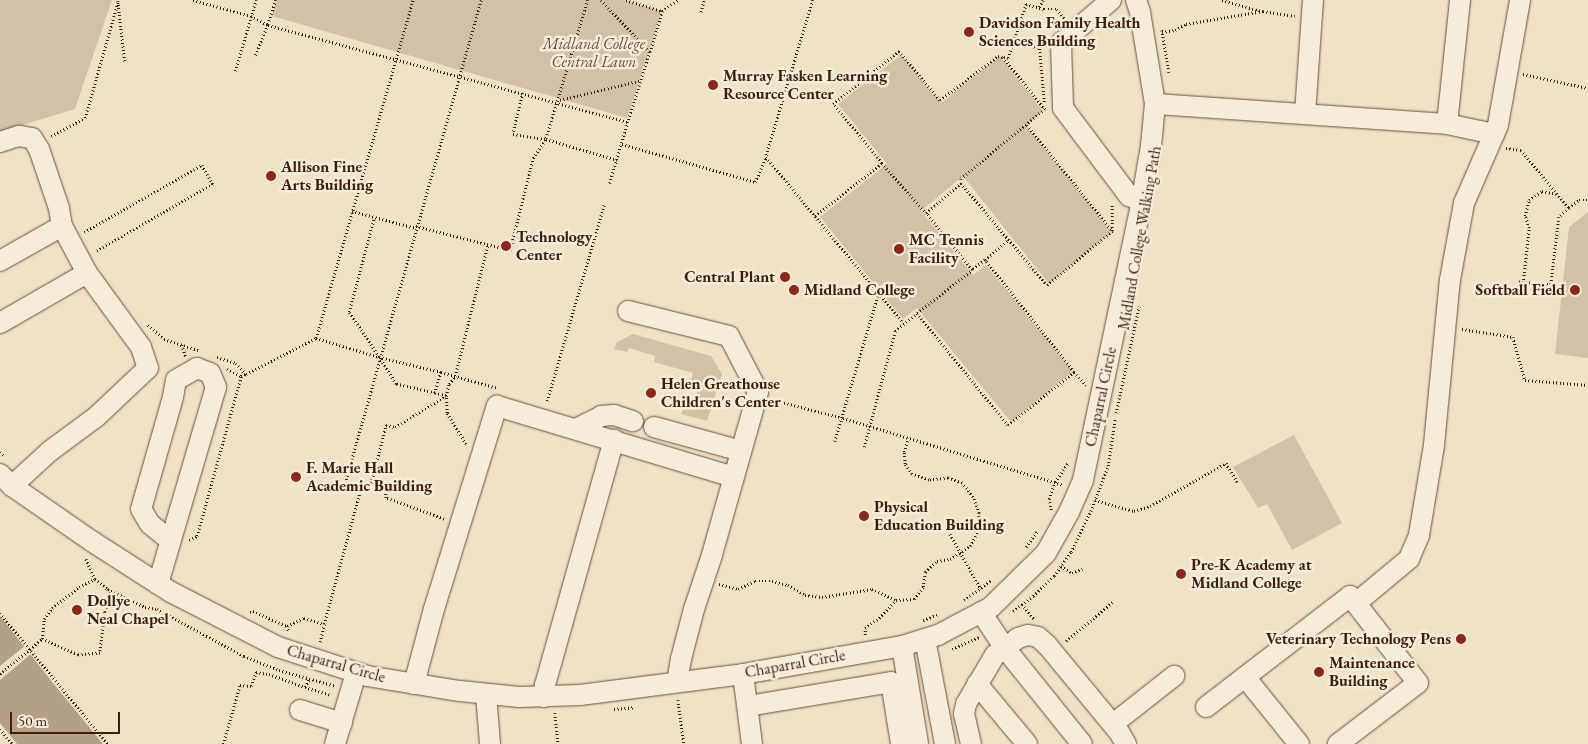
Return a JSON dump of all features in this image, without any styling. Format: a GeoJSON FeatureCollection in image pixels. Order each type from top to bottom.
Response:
{"type":"FeatureCollection","features":[{"type":"Feature","properties":{"kind":"street"},"geometry":{"type":"LineString","coordinates":[[1111,0],[1061,43],[1063,108],[1129,196],[1141,202]]}},
{"type":"Feature","properties":{"kind":"street","name":"Chaparral Circle"},"geometry":{"type":"LineString","coordinates":[[6,480],[158,584],[278,647],[316,660],[354,681],[414,684],[519,698],[548,707],[580,695],[680,695],[743,674],[865,639],[902,646],[987,620],[991,607],[1046,553],[1069,512],[1087,496],[1104,391],[1151,146],[1155,104],[1140,12],[1136,0]]}},
{"type":"Feature","properties":{"kind":"street"},"geometry":{"type":"LineString","coordinates":[[1447,124],[1460,0]]}},
{"type":"Feature","properties":{"kind":"street"},"geometry":{"type":"LineString","coordinates":[[1356,603],[1409,558],[1419,535],[1434,445],[1450,280],[1464,203],[1492,140],[1508,71],[1520,0]]}},
{"type":"Feature","properties":{"kind":"street"},"geometry":{"type":"LineString","coordinates":[[1305,114],[1309,8]]}},
{"type":"Feature","properties":{"kind":"street"},"geometry":{"type":"LineString","coordinates":[[1155,104],[1447,124],[1492,140]]}},
{"type":"Feature","properties":{"kind":"street"},"geometry":{"type":"LineString","coordinates":[[0,142],[18,136],[32,138],[36,144],[59,208],[71,225],[92,267],[141,347],[148,368],[96,417],[6,480]]}},
{"type":"Feature","properties":{"kind":"street"},"geometry":{"type":"LineString","coordinates":[[0,262],[71,225]]}},
{"type":"Feature","properties":{"kind":"street"},"geometry":{"type":"LineString","coordinates":[[0,323],[92,267]]}},
{"type":"Feature","properties":{"kind":"street"},"geometry":{"type":"LineString","coordinates":[[628,311],[729,336],[758,392],[712,555],[696,600],[681,659],[680,695]]}},
{"type":"Feature","properties":{"kind":"street"},"geometry":{"type":"LineString","coordinates":[[158,584],[179,540],[216,387],[210,373],[197,368],[176,380],[174,397],[141,508],[150,524],[179,540]]}},
{"type":"Feature","properties":{"kind":"street"},"geometry":{"type":"LineString","coordinates":[[414,684],[434,609],[497,406],[734,477]]}},
{"type":"Feature","properties":{"kind":"street"},"geometry":{"type":"LineString","coordinates":[[576,429],[601,416],[614,415],[633,421]]}},
{"type":"Feature","properties":{"kind":"street"},"geometry":{"type":"LineString","coordinates":[[654,428],[741,451]]}},
{"type":"Feature","properties":{"kind":"street"},"geometry":{"type":"LineString","coordinates":[[548,707],[545,685],[614,440]]}},
{"type":"Feature","properties":{"kind":"street"},"geometry":{"type":"LineString","coordinates":[[1206,707],[1350,596],[1418,683],[1338,744]]}},
{"type":"Feature","properties":{"kind":"street"},"geometry":{"type":"LineString","coordinates":[[987,620],[1004,647],[1082,744]]}},
{"type":"Feature","properties":{"kind":"street"},"geometry":{"type":"LineString","coordinates":[[972,744],[964,714],[966,704],[995,655],[1004,647],[1028,635],[1038,637],[1113,724],[1126,744]]}},
{"type":"Feature","properties":{"kind":"street"},"geometry":{"type":"LineString","coordinates":[[924,744],[945,742],[926,639]]}},
{"type":"Feature","properties":{"kind":"street"},"geometry":{"type":"LineString","coordinates":[[902,646],[918,744]]}},
{"type":"Feature","properties":{"kind":"street"},"geometry":{"type":"LineString","coordinates":[[743,674],[752,744]]}},
{"type":"Feature","properties":{"kind":"street"},"geometry":{"type":"LineString","coordinates":[[1113,724],[1174,676]]}},
{"type":"Feature","properties":{"kind":"street"},"geometry":{"type":"LineString","coordinates":[[1245,676],[1299,744]]}},
{"type":"Feature","properties":{"kind":"street"},"geometry":{"type":"LineString","coordinates":[[335,744],[354,681]]}},
{"type":"Feature","properties":{"kind":"street"},"geometry":{"type":"LineString","coordinates":[[748,706],[891,682],[900,744]]}},
{"type":"Feature","properties":{"kind":"street"},"geometry":{"type":"LineString","coordinates":[[977,684],[1027,744]]}},
{"type":"Feature","properties":{"kind":"street"},"geometry":{"type":"LineString","coordinates":[[486,694],[490,744]]}},
{"type":"Feature","properties":{"kind":"street"},"geometry":{"type":"LineString","coordinates":[[300,710],[342,723]]}},
{"type":"Feature","properties":{"kind":"path"},"geometry":{"type":"LineString","coordinates":[[193,0],[251,16],[268,25],[395,61],[559,101],[628,122]]}},
{"type":"Feature","properties":{"kind":"path"},"geometry":{"type":"LineString","coordinates":[[235,71],[256,0]]}},
{"type":"Feature","properties":{"kind":"path"},"geometry":{"type":"LineString","coordinates":[[256,57],[276,0]]}},
{"type":"Feature","properties":{"kind":"path"},"geometry":{"type":"LineString","coordinates":[[316,338],[413,0]]}},
{"type":"Feature","properties":{"kind":"path"},"geometry":{"type":"LineString","coordinates":[[446,396],[395,427],[386,425],[371,484],[367,490],[345,484],[379,357],[481,0]]}},
{"type":"Feature","properties":{"kind":"path"},"geometry":{"type":"LineString","coordinates":[[352,211],[374,218],[510,250],[533,158],[546,139],[588,0]]}},
{"type":"Feature","properties":{"kind":"path"},"geometry":{"type":"LineString","coordinates":[[601,0],[650,52]]}},
{"type":"Feature","properties":{"kind":"path"},"geometry":{"type":"LineString","coordinates":[[626,0],[662,11]]}},
{"type":"Feature","properties":{"kind":"path"},"geometry":{"type":"LineString","coordinates":[[610,183],[662,11],[677,0]]}},
{"type":"Feature","properties":{"kind":"path"},"geometry":{"type":"LineString","coordinates":[[701,12],[704,0]]}},
{"type":"Feature","properties":{"kind":"path"},"geometry":{"type":"LineString","coordinates":[[622,144],[756,182],[766,157],[813,0]]}},
{"type":"Feature","properties":{"kind":"path"},"geometry":{"type":"LineString","coordinates":[[1039,7],[1042,0]]}},
{"type":"Feature","properties":{"kind":"path"},"geometry":{"type":"LineString","coordinates":[[1222,0],[1262,11]]}},
{"type":"Feature","properties":{"kind":"path"},"geometry":{"type":"LineString","coordinates":[[119,1],[125,62]]}},
{"type":"Feature","properties":{"kind":"path"},"geometry":{"type":"LineString","coordinates":[[52,141],[49,137],[85,118],[119,1]]}},
{"type":"Feature","properties":{"kind":"path"},"geometry":{"type":"LineString","coordinates":[[972,270],[833,104],[899,51],[940,100],[998,56],[1008,58],[1026,4],[1057,9],[1067,22]]}},
{"type":"Feature","properties":{"kind":"path"},"geometry":{"type":"LineString","coordinates":[[1162,32],[1175,30],[1186,24],[1262,11],[1309,8]]}},
{"type":"Feature","properties":{"kind":"path"},"geometry":{"type":"LineString","coordinates":[[1160,22],[1170,78]]}},
{"type":"Feature","properties":{"kind":"path"},"geometry":{"type":"LineString","coordinates":[[1045,109],[1039,45],[1046,39]]}},
{"type":"Feature","properties":{"kind":"path"},"geometry":{"type":"LineString","coordinates":[[1014,40],[1039,48]]}},
{"type":"Feature","properties":{"kind":"path"},"geometry":{"type":"LineString","coordinates":[[1003,57],[1051,117]]}},
{"type":"Feature","properties":{"kind":"path"},"geometry":{"type":"LineString","coordinates":[[1508,71],[1588,88]]}},
{"type":"Feature","properties":{"kind":"path"},"geometry":{"type":"LineString","coordinates":[[559,101],[642,80]]}},
{"type":"Feature","properties":{"kind":"path"},"geometry":{"type":"LineString","coordinates":[[523,93],[513,134],[542,140],[546,139],[617,160]]}},
{"type":"Feature","properties":{"kind":"path"},"geometry":{"type":"LineString","coordinates":[[926,213],[961,184],[961,179],[1045,109]]}},
{"type":"Feature","properties":{"kind":"path"},"geometry":{"type":"LineString","coordinates":[[1027,124],[1112,231]]}},
{"type":"Feature","properties":{"kind":"path"},"geometry":{"type":"LineString","coordinates":[[1492,140],[1521,150],[1569,208]]}},
{"type":"Feature","properties":{"kind":"path"},"geometry":{"type":"LineString","coordinates":[[766,157],[904,323]]}},
{"type":"Feature","properties":{"kind":"path"},"geometry":{"type":"LineString","coordinates":[[815,216],[882,163]]}},
{"type":"Feature","properties":{"kind":"path"},"geometry":{"type":"LineString","coordinates":[[83,233],[202,165],[213,184],[93,253]]}},
{"type":"Feature","properties":{"kind":"path"},"geometry":{"type":"LineString","coordinates":[[961,184],[1048,286],[1112,231],[1112,203]]}},
{"type":"Feature","properties":{"kind":"path"},"geometry":{"type":"LineString","coordinates":[[1523,283],[1528,228],[1525,216],[1529,200],[1542,191],[1557,194]]}},
{"type":"Feature","properties":{"kind":"path"},"geometry":{"type":"LineString","coordinates":[[1517,282],[1551,285],[1559,217],[1579,200],[1588,200]]}},
{"type":"Feature","properties":{"kind":"path"},"geometry":{"type":"LineString","coordinates":[[547,401],[604,204]]}},
{"type":"Feature","properties":{"kind":"path"},"geometry":{"type":"LineString","coordinates":[[374,218],[349,312],[396,384],[446,396]]}},
{"type":"Feature","properties":{"kind":"path"},"geometry":{"type":"LineString","coordinates":[[71,225],[83,233],[85,238]]}},
{"type":"Feature","properties":{"kind":"path"},"geometry":{"type":"LineString","coordinates":[[864,447],[895,331],[1009,239]]}},
{"type":"Feature","properties":{"kind":"path"},"geometry":{"type":"LineString","coordinates":[[463,452],[466,442],[447,413],[446,396],[449,384],[455,376],[488,244]]}},
{"type":"Feature","properties":{"kind":"path"},"geometry":{"type":"LineString","coordinates":[[90,248],[93,253],[92,267]]}},
{"type":"Feature","properties":{"kind":"path"},"geometry":{"type":"LineString","coordinates":[[985,260],[1074,372],[1090,389],[1104,391]]}},
{"type":"Feature","properties":{"kind":"path"},"geometry":{"type":"LineString","coordinates":[[835,442],[879,293]]}},
{"type":"Feature","properties":{"kind":"path","name":"Midland College Walking Path"},"geometry":{"type":"LineString","coordinates":[[926,639],[976,639],[987,620],[1022,604],[1054,576],[1071,552],[1087,496],[1108,466],[1104,391],[1136,328],[1140,299]]}},
{"type":"Feature","properties":{"kind":"path"},"geometry":{"type":"LineString","coordinates":[[917,313],[1008,425],[1074,372]]}},
{"type":"Feature","properties":{"kind":"path"},"geometry":{"type":"LineString","coordinates":[[142,319],[154,332],[164,339],[200,351]]}},
{"type":"Feature","properties":{"kind":"path"},"geometry":{"type":"LineString","coordinates":[[1446,327],[1513,337],[1525,380],[1588,385]]}},
{"type":"Feature","properties":{"kind":"path"},"geometry":{"type":"LineString","coordinates":[[179,540],[197,536],[241,376],[316,338],[379,357],[501,389]]}},
{"type":"Feature","properties":{"kind":"path"},"geometry":{"type":"LineString","coordinates":[[209,354],[236,363],[246,374]]}},
{"type":"Feature","properties":{"kind":"path"},"geometry":{"type":"LineString","coordinates":[[435,393],[441,372]]}},
{"type":"Feature","properties":{"kind":"path"},"geometry":{"type":"LineString","coordinates":[[768,398],[842,418],[1055,482],[1087,496],[1134,511],[1150,506],[1226,463],[1238,482]]}},
{"type":"Feature","properties":{"kind":"path"},"geometry":{"type":"LineString","coordinates":[[538,399],[555,404]]}},
{"type":"Feature","properties":{"kind":"path"},"geometry":{"type":"LineString","coordinates":[[712,582],[738,589],[755,582],[772,581],[788,585],[805,595],[822,596],[872,589],[896,600],[914,598],[923,587],[926,572],[937,561],[950,559],[970,546],[978,531],[978,513],[973,497],[962,483],[948,478],[930,480],[912,474],[905,464],[904,452],[908,439]]}},
{"type":"Feature","properties":{"kind":"path"},"geometry":{"type":"LineString","coordinates":[[1051,511],[1049,499],[1055,482],[1070,462]]}},
{"type":"Feature","properties":{"kind":"path"},"geometry":{"type":"LineString","coordinates":[[371,484],[385,488],[386,498],[444,519],[442,528]]}},
{"type":"Feature","properties":{"kind":"path"},"geometry":{"type":"LineString","coordinates":[[305,687],[316,660],[361,488]]}},
{"type":"Feature","properties":{"kind":"path"},"geometry":{"type":"LineString","coordinates":[[1023,551],[1040,527]]}},
{"type":"Feature","properties":{"kind":"path"},"geometry":{"type":"LineString","coordinates":[[950,534],[981,590]]}},
{"type":"Feature","properties":{"kind":"path"},"geometry":{"type":"LineString","coordinates":[[1061,566],[1072,573],[1082,569]]}},
{"type":"Feature","properties":{"kind":"path"},"geometry":{"type":"LineString","coordinates":[[960,602],[981,590],[995,577]]}},
{"type":"Feature","properties":{"kind":"path"},"geometry":{"type":"LineString","coordinates":[[0,674],[42,639],[44,619],[52,608],[79,586],[95,579],[108,589],[145,607],[157,609],[244,656],[309,679],[354,681]]}},
{"type":"Feature","properties":{"kind":"path"},"geometry":{"type":"LineString","coordinates":[[42,639],[78,656],[100,653],[105,612],[111,598],[108,589]]}},
{"type":"Feature","properties":{"kind":"path"},"geometry":{"type":"LineString","coordinates":[[865,639],[865,628],[879,618],[896,600]]}},
{"type":"Feature","properties":{"kind":"path"},"geometry":{"type":"LineString","coordinates":[[1063,643],[1114,601]]}},
{"type":"Feature","properties":{"kind":"path"},"geometry":{"type":"LineString","coordinates":[[1022,604],[1036,621]]}},
{"type":"Feature","properties":{"kind":"path"},"geometry":{"type":"LineString","coordinates":[[247,613],[253,611],[286,626],[292,640]]}},
{"type":"Feature","properties":{"kind":"path"},"geometry":{"type":"LineString","coordinates":[[0,613],[108,744]]}},
{"type":"Feature","properties":{"kind":"path"},"geometry":{"type":"LineString","coordinates":[[926,639],[938,614]]}},
{"type":"Feature","properties":{"kind":"path"},"geometry":{"type":"LineString","coordinates":[[286,626],[304,618],[324,624]]}},
{"type":"Feature","properties":{"kind":"path"},"geometry":{"type":"LineString","coordinates":[[223,744],[240,685],[251,686],[256,672],[269,674],[331,694]]}},
{"type":"Feature","properties":{"kind":"path"},"geometry":{"type":"LineString","coordinates":[[680,695],[684,744]]}},
{"type":"Feature","properties":{"kind":"path"},"geometry":{"type":"LineString","coordinates":[[607,709],[638,706]]}},
{"type":"Feature","properties":{"kind":"path"},"geometry":{"type":"LineString","coordinates":[[548,707],[559,711]]}},
{"type":"Feature","properties":{"kind":"path"},"geometry":{"type":"LineString","coordinates":[[548,707],[558,744]]}},
{"type":"Feature","properties":{"kind":"path"},"geometry":{"type":"LineString","coordinates":[[0,729],[13,744]]}},
{"type":"Feature","properties":{"kind":"green space"},"geometry":{"type":"Polygon","coordinates":[[[0,0],[112,0],[75,109],[0,132],[0,0]]]}},
{"type":"Feature","properties":{"kind":"green space","name":"Midland College Central Lawn"},"geometry":{"type":"Polygon","coordinates":[[[276,0],[623,0],[662,11],[627,118],[272,16],[276,0]]]}},
{"type":"Feature","properties":{"kind":"green space","name":"MC Tennis Facility"},"geometry":{"type":"Polygon","coordinates":[[[901,55],[941,103],[1000,56],[1043,111],[1026,126],[1112,232],[1049,284],[963,176],[921,211],[973,275],[986,265],[1073,371],[1011,422],[917,308],[903,319],[820,217],[887,164],[838,104],[901,55]]]}},
{"type":"Feature","properties":{"kind":"green space","name":"Softball Field"},"geometry":{"type":"Polygon","coordinates":[[[1588,212],[1588,358],[1555,354],[1569,227],[1588,212]]]}},
{"type":"Feature","properties":{"kind":"green space"},"geometry":{"type":"Polygon","coordinates":[[[633,334],[711,356],[722,374],[707,421],[681,414],[683,408],[692,410],[699,384],[691,381],[693,373],[654,362],[655,356],[629,348],[627,352],[614,349],[617,342],[633,334]]]}},
{"type":"Feature","properties":{"kind":"green space"},"geometry":{"type":"Polygon","coordinates":[[[1294,435],[1342,523],[1292,550],[1267,504],[1258,508],[1233,467],[1294,435]]]}},
{"type":"Feature","properties":{"kind":"shaded area"},"geometry":{"type":"Polygon","coordinates":[[[0,616],[103,744],[17,744],[0,723],[0,616]]]}},
{"type":"Feature","properties":{"kind":"pier"},"geometry":{"type":"Polygon","coordinates":[[[26,645],[32,653],[0,680],[0,666],[26,645]]]}},
{"type":"Feature","properties":{"kind":"place","name":"Davidson Family Health Sciences Building"},"geometry":{"type":"Point","coordinates":[969,32]}},
{"type":"Feature","properties":{"kind":"place","name":"Murray Fasken Learning Resource Center"},"geometry":{"type":"Point","coordinates":[713,85]}},
{"type":"Feature","properties":{"kind":"place","name":"Allison Fine Arts Building"},"geometry":{"type":"Point","coordinates":[271,176]}},
{"type":"Feature","properties":{"kind":"place","name":"Technology Center"},"geometry":{"type":"Point","coordinates":[506,246]}},
{"type":"Feature","properties":{"kind":"place","name":"MC Tennis Facility"},"geometry":{"type":"Point","coordinates":[899,249]}},
{"type":"Feature","properties":{"kind":"place","name":"Central Plant"},"geometry":{"type":"Point","coordinates":[785,277]}},
{"type":"Feature","properties":{"kind":"place","name":"Midland College"},"geometry":{"type":"Point","coordinates":[794,290]}},
{"type":"Feature","properties":{"kind":"place","name":"Softball Field"},"geometry":{"type":"Point","coordinates":[1575,290]}},
{"type":"Feature","properties":{"kind":"place","name":"Helen Greathouse Children's Center"},"geometry":{"type":"Point","coordinates":[651,393]}},
{"type":"Feature","properties":{"kind":"place","name":"F. Marie Hall Academic Building"},"geometry":{"type":"Point","coordinates":[296,477]}},
{"type":"Feature","properties":{"kind":"place","name":"Physical Education Building"},"geometry":{"type":"Point","coordinates":[864,516]}},
{"type":"Feature","properties":{"kind":"place","name":"Pre-K Academy at Midland College"},"geometry":{"type":"Point","coordinates":[1181,574]}},
{"type":"Feature","properties":{"kind":"place","name":"Dollye Neal Chapel"},"geometry":{"type":"Point","coordinates":[77,610]}},
{"type":"Feature","properties":{"kind":"place","name":"Veterinary Technology Pens"},"geometry":{"type":"Point","coordinates":[1461,639]}},
{"type":"Feature","properties":{"kind":"place","name":"Maintenance Building"},"geometry":{"type":"Point","coordinates":[1319,672]}}]}
